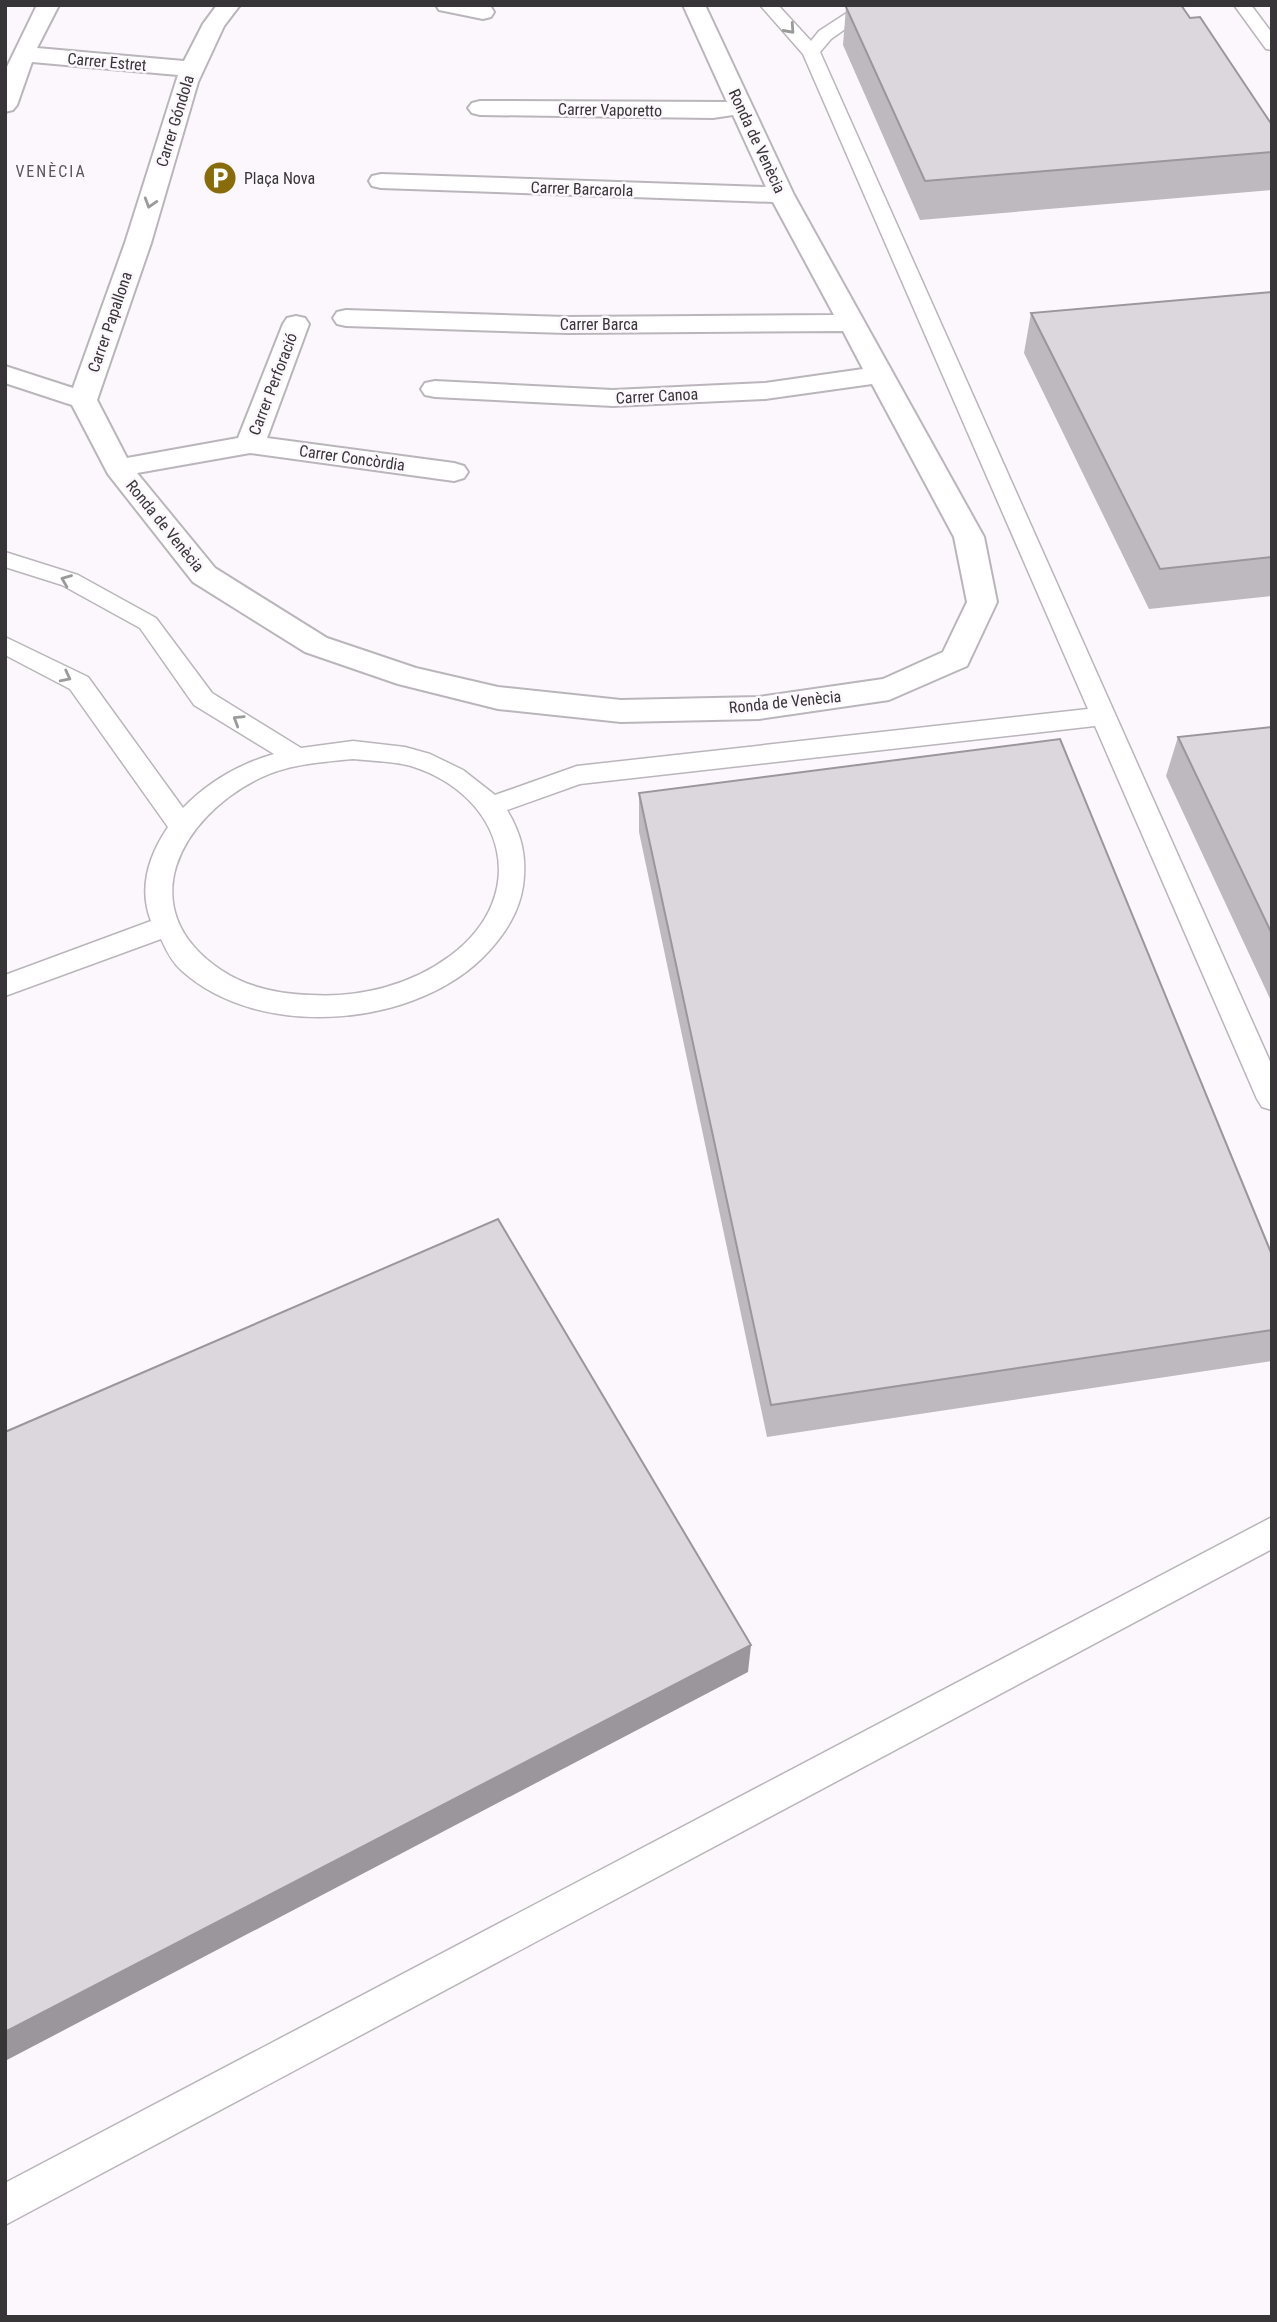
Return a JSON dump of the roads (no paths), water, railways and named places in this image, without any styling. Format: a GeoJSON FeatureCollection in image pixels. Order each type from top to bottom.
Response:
{"type":"FeatureCollection","features":[{"type":"Feature","properties":{"kind":"street"},"geometry":{"type":"LineString","coordinates":[[5,105],[23,54],[48,5]]}},
{"type":"Feature","properties":{"kind":"street","name":"Carrer Góndola"},"geometry":{"type":"LineString","coordinates":[[137,245],[191,69],[218,15],[229,5]]}},
{"type":"Feature","properties":{"kind":"street"},"geometry":{"type":"LineString","coordinates":[[447,5],[483,12]]}},
{"type":"Feature","properties":{"kind":"street","name":"Ronda de Venècia"},"geometry":{"type":"LineString","coordinates":[[83,400],[118,468],[204,575],[316,645],[409,677],[498,698],[621,711],[759,708],[890,689],[956,659],[982,602],[969,537],[782,195],[694,5]]}},
{"type":"Feature","properties":{"kind":"street","name":"Carrer Estret"},"geometry":{"type":"LineString","coordinates":[[23,54],[191,69]]}},
{"type":"Feature","properties":{"kind":"street","name":"Carrer Vaporetto"},"geometry":{"type":"LineString","coordinates":[[480,108],[713,111],[741,107]]}},
{"type":"Feature","properties":{"kind":"street","name":"Carrer Barcarola"},"geometry":{"type":"LineString","coordinates":[[381,181],[782,195]]}},
{"type":"Feature","properties":{"kind":"street","name":"Carrer Papallona"},"geometry":{"type":"LineString","coordinates":[[83,400],[137,245]]}},
{"type":"Feature","properties":{"kind":"street","name":"Carrer Barca"},"geometry":{"type":"LineString","coordinates":[[346,318],[568,325],[852,323]]}},
{"type":"Feature","properties":{"kind":"street","name":"Carrer Perforació"},"geometry":{"type":"LineString","coordinates":[[250,444],[296,324]]}},
{"type":"Feature","properties":{"kind":"street"},"geometry":{"type":"LineString","coordinates":[[5,374],[83,400]]}},
{"type":"Feature","properties":{"kind":"street","name":"Carrer Canoa"},"geometry":{"type":"LineString","coordinates":[[435,389],[613,398],[765,391],[879,375]]}},
{"type":"Feature","properties":{"kind":"street","name":"Carrer Concòrdia"},"geometry":{"type":"LineString","coordinates":[[118,468],[250,444],[454,472]]}},
{"type":"Feature","properties":{"kind":"lane"},"geometry":{"type":"LineString","coordinates":[[768,5],[811,52],[1272,1099]]}},
{"type":"Feature","properties":{"kind":"lane"},"geometry":{"type":"LineString","coordinates":[[811,52],[825,35],[871,5]]}},
{"type":"Feature","properties":{"kind":"lane"},"geometry":{"type":"LineString","coordinates":[[1242,5],[1272,45]]}},
{"type":"Feature","properties":{"kind":"lane"},"geometry":{"type":"LineString","coordinates":[[5,559],[70,580],[148,623],[203,699],[296,756]]}},
{"type":"Feature","properties":{"kind":"lane"},"geometry":{"type":"LineString","coordinates":[[5,645],[79,683],[181,825]]}},
{"type":"Feature","properties":{"kind":"lane"},"geometry":{"type":"LineString","coordinates":[[492,806],[577,775],[1105,716]]}},
{"type":"Feature","properties":{"kind":"lane"},"geometry":{"type":"LineString","coordinates":[[353,750],[407,757],[455,776],[492,806],[510,843],[512,885],[495,926],[460,963],[410,991],[351,1006],[290,1007],[234,992],[191,964],[165,928],[157,893],[163,858],[181,825],[211,795],[251,771],[296,756],[353,750]]}},
{"type":"Feature","properties":{"kind":"lane"},"geometry":{"type":"LineString","coordinates":[[5,986],[165,928]]}},
{"type":"Feature","properties":{"kind":"lane"},"geometry":{"type":"LineString","coordinates":[[5,2205],[1272,1532]]}},
{"type":"Feature","properties":{"kind":"place","name":"Plaça Nova"},"geometry":{"type":"Point","coordinates":[220,178]}},
{"type":"Feature","properties":{"kind":"district","name":"VENÈCIA"},"geometry":{"type":"Point","coordinates":[51,171]}}]}
